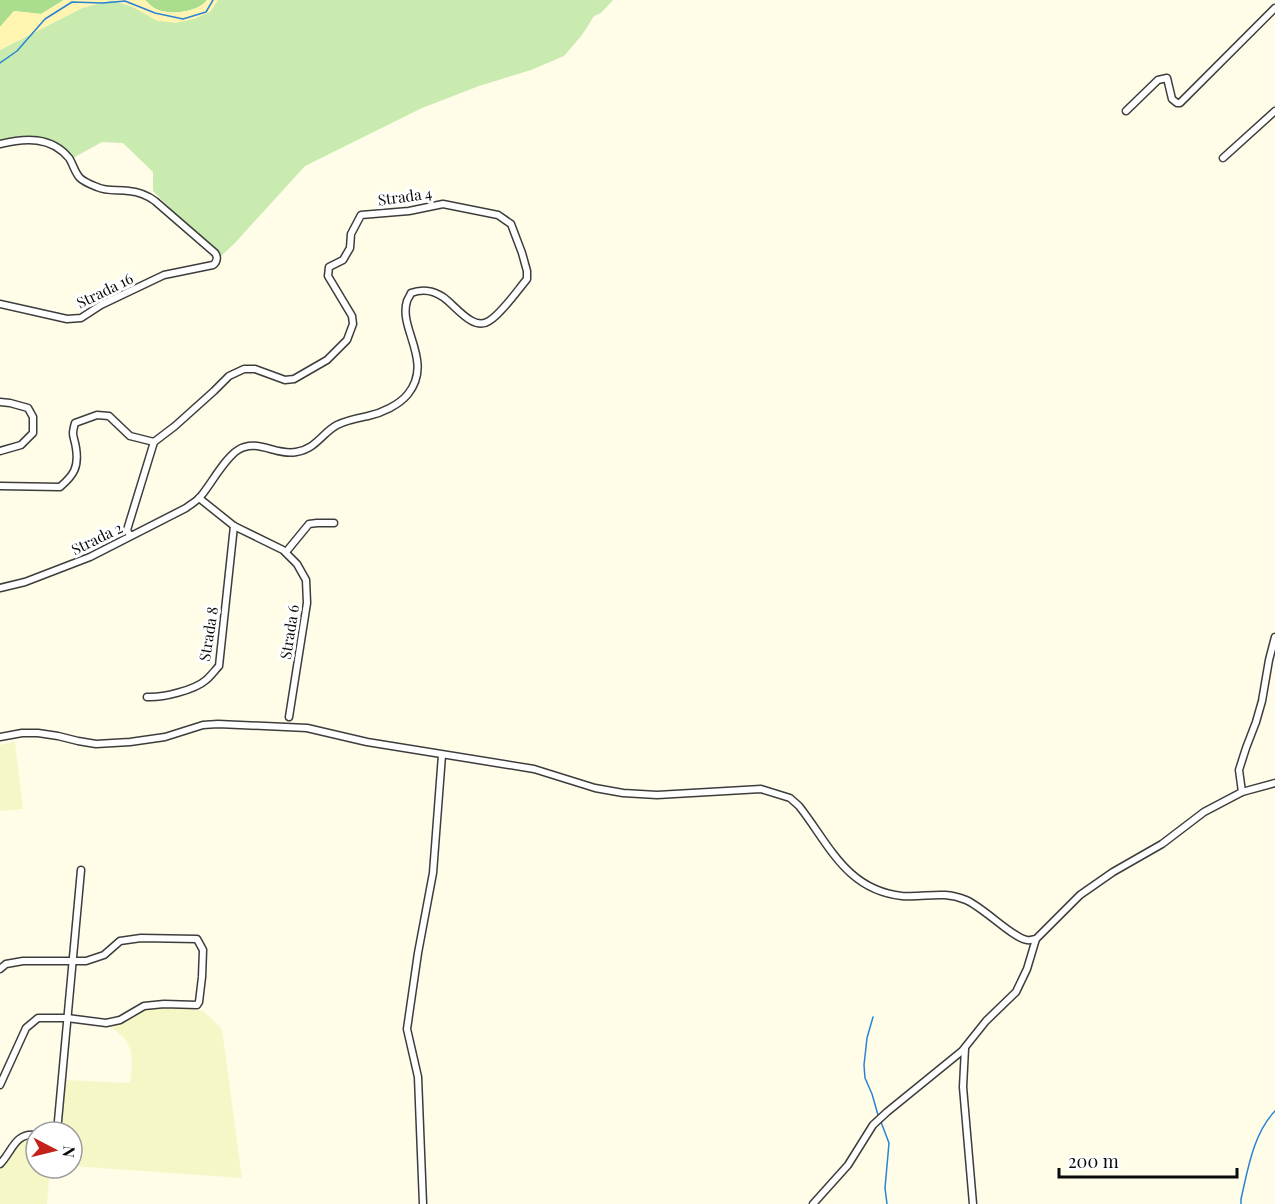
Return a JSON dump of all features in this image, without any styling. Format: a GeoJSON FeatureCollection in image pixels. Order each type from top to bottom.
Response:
{"type":"FeatureCollection","features":[{"type":"Feature","properties":{"kind":"street"},"geometry":{"type":"LineString","coordinates":[[1126,111],[1158,80],[1163,78],[1167,78],[1172,99],[1177,104],[1180,103],[1275,8]]}},
{"type":"Feature","properties":{"kind":"street"},"geometry":{"type":"LineString","coordinates":[[1223,158],[1275,111]]}},
{"type":"Feature","properties":{"kind":"street","name":"Strada 16"},"geometry":{"type":"LineString","coordinates":[[0,144],[44,140],[57,147],[69,158],[80,178],[98,188],[108,191],[129,190],[145,194],[215,253],[217,260],[213,265],[164,275],[101,305],[81,318],[67,319],[0,304]]}},
{"type":"Feature","properties":{"kind":"street","name":"Strada 4"},"geometry":{"type":"LineString","coordinates":[[154,442],[214,392],[229,376],[244,369],[255,369],[285,380],[294,379],[327,360],[347,340],[352,316],[328,276],[330,267],[344,260],[350,248],[351,234],[361,215],[409,211],[443,204],[498,215],[511,224],[522,253],[527,279],[488,323],[480,324],[464,316],[442,297],[430,291],[419,290],[411,293],[406,302],[406,318],[416,349],[417,368],[414,383],[408,394],[396,405],[371,416],[352,419],[338,425],[318,442],[304,450],[293,453],[251,445],[237,450],[199,498]]}},
{"type":"Feature","properties":{"kind":"street"},"geometry":{"type":"LineString","coordinates":[[0,402],[28,408],[33,417],[33,433],[21,445],[0,451]]}},
{"type":"Feature","properties":{"kind":"street"},"geometry":{"type":"LineString","coordinates":[[0,486],[60,487],[75,470],[76,449],[72,433],[75,423],[97,415],[109,416],[130,436],[154,442],[127,530],[130,536]]}},
{"type":"Feature","properties":{"kind":"street","name":"Strada 6"},"geometry":{"type":"LineString","coordinates":[[199,498],[234,526],[283,549],[297,564],[306,580],[307,603],[289,717]]}},
{"type":"Feature","properties":{"kind":"street","name":"Strada 2"},"geometry":{"type":"LineString","coordinates":[[0,588],[25,582],[90,557],[186,508],[199,498]]}},
{"type":"Feature","properties":{"kind":"street"},"geometry":{"type":"LineString","coordinates":[[286,552],[309,524],[334,523]]}},
{"type":"Feature","properties":{"kind":"street","name":"Strada 8"},"geometry":{"type":"LineString","coordinates":[[147,697],[156,698],[194,687],[206,681],[219,666],[234,526]]}},
{"type":"Feature","properties":{"kind":"street"},"geometry":{"type":"LineString","coordinates":[[1242,792],[1239,770],[1262,701],[1275,637]]}},
{"type":"Feature","properties":{"kind":"street"},"geometry":{"type":"LineString","coordinates":[[0,737],[38,733],[96,744],[165,737],[218,724],[307,728],[367,742],[534,769],[595,788],[623,793],[657,795],[761,789],[790,798],[799,806],[839,863],[849,873],[879,891],[905,896],[948,894],[982,909],[1016,935],[1026,940],[1036,939]]}},
{"type":"Feature","properties":{"kind":"street"},"geometry":{"type":"LineString","coordinates":[[423,1204],[418,1077],[407,1029],[433,873],[442,755]]}},
{"type":"Feature","properties":{"kind":"street"},"geometry":{"type":"LineString","coordinates":[[813,1204],[848,1165],[873,1125],[965,1047],[986,1021],[1016,992],[1027,969],[1036,939],[1080,895],[1113,872],[1162,844],[1204,812],[1242,792],[1275,783]]}},
{"type":"Feature","properties":{"kind":"street"},"geometry":{"type":"LineString","coordinates":[[58,1120],[81,870]]}},
{"type":"Feature","properties":{"kind":"street"},"geometry":{"type":"LineString","coordinates":[[0,969],[6,964],[23,961],[86,961],[104,955],[120,941],[141,938],[197,939],[203,950],[202,977],[197,1005],[144,1006],[120,1020],[106,1023],[67,1018],[38,1018],[26,1028],[0,1085]]}},
{"type":"Feature","properties":{"kind":"street"},"geometry":{"type":"LineString","coordinates":[[965,1047],[963,1087],[973,1204]]}},
{"type":"Feature","properties":{"kind":"street"},"geometry":{"type":"LineString","coordinates":[[0,1164],[24,1135]]}},
{"type":"Feature","properties":{"kind":"green space"},"geometry":{"type":"Polygon","coordinates":[[[0,0],[64,0],[41,14],[14,11],[0,27],[0,0]]]}},
{"type":"Feature","properties":{"kind":"green space"},"geometry":{"type":"Polygon","coordinates":[[[112,0],[133,7],[158,21],[210,12],[218,0],[613,0],[601,13],[594,16],[564,56],[422,108],[305,166],[220,257],[218,252],[153,191],[153,172],[123,143],[102,142],[73,158],[56,143],[40,137],[0,142],[0,50],[82,8],[112,0]]]}},
{"type":"Feature","properties":{"kind":"green space"},"geometry":{"type":"Polygon","coordinates":[[[145,0],[207,0],[191,10],[169,12],[156,9],[145,0]]]}},
{"type":"Feature","properties":{"kind":"green space"},"geometry":{"type":"Polygon","coordinates":[[[15,742],[23,809],[0,811],[0,745],[15,742]]]}},
{"type":"Feature","properties":{"kind":"green space"},"geometry":{"type":"Polygon","coordinates":[[[159,1006],[203,1011],[222,1029],[242,1178],[84,1167],[84,1120],[62,1120],[66,1080],[130,1083],[131,1051],[125,1039],[112,1027],[146,1009],[159,1006]]]}},
{"type":"Feature","properties":{"kind":"green space"},"geometry":{"type":"Polygon","coordinates":[[[24,1140],[24,1180],[49,1180],[47,1204],[0,1204],[0,1169],[17,1145],[24,1140]]]}},
{"type":"Feature","properties":{"kind":"sand"},"geometry":{"type":"Polygon","coordinates":[[[64,0],[112,0],[82,8],[0,50],[0,27],[14,11],[41,14],[64,0]]]}},
{"type":"Feature","properties":{"kind":"sand"},"geometry":{"type":"Polygon","coordinates":[[[112,0],[145,0],[162,11],[184,12],[198,7],[207,0],[218,0],[210,12],[176,23],[158,21],[133,7],[112,0]]]}},
{"type":"Feature","properties":{"kind":"waterway"},"geometry":{"type":"LineString","coordinates":[[0,63],[17,51],[45,19],[72,2],[125,1],[155,13],[183,19],[206,12],[213,0]]}},
{"type":"Feature","properties":{"kind":"waterway"},"geometry":{"type":"LineString","coordinates":[[873,1017],[867,1038],[864,1065],[865,1078],[878,1115]]}},
{"type":"Feature","properties":{"kind":"waterway"},"geometry":{"type":"LineString","coordinates":[[1241,1204],[1256,1141],[1275,1111]]}},
{"type":"Feature","properties":{"kind":"waterway"},"geometry":{"type":"LineString","coordinates":[[881,1122],[889,1143],[885,1188],[887,1204]]}}]}
